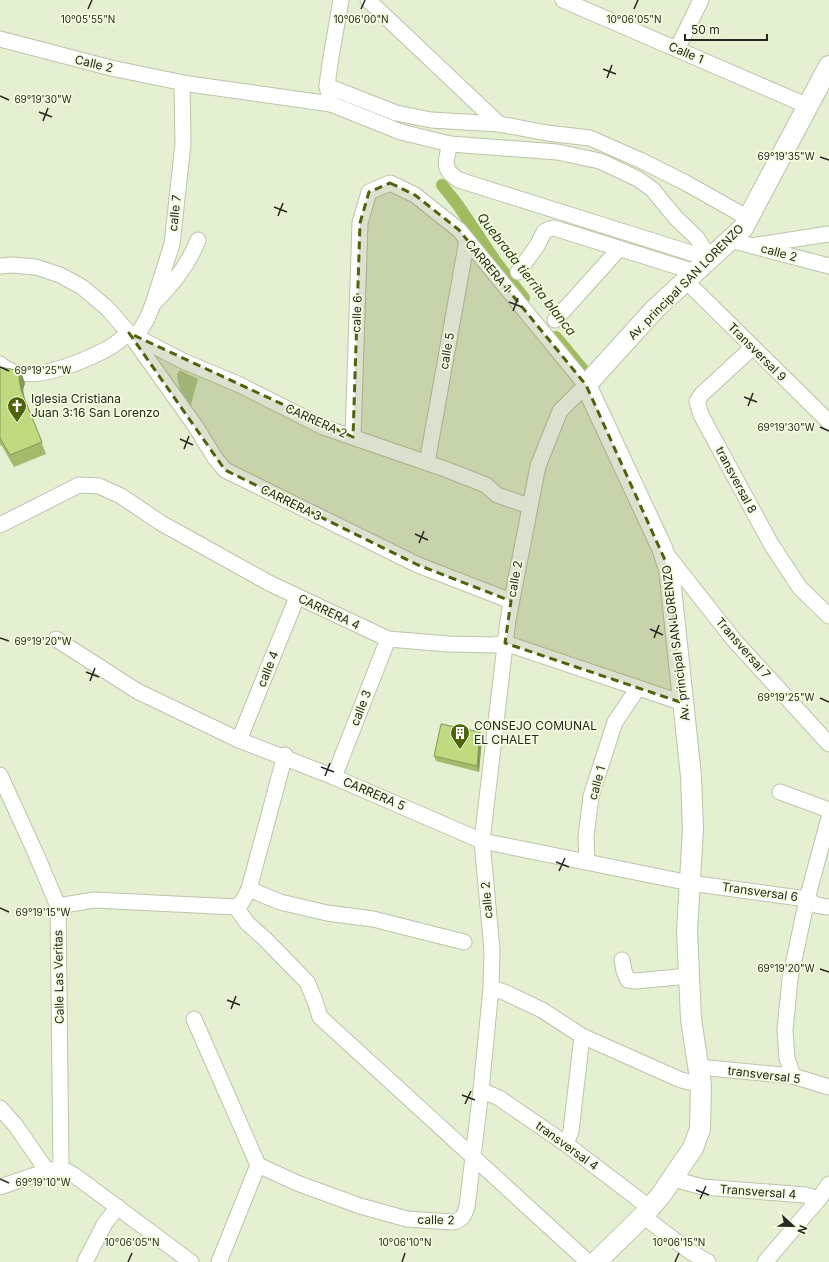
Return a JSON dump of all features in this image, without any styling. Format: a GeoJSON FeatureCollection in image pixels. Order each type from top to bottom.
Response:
{"type":"FeatureCollection","features":[{"type":"Feature","properties":{"kind":"main road","name":"Av. principal SAN LORENZO"},"geometry":{"type":"LineString","coordinates":[[596,1262],[646,1212],[672,1179],[692,1148],[700,1129],[699,1076],[691,1019],[689,976],[688,931],[693,829],[691,776],[669,569],[662,548],[586,385],[655,309],[743,228],[829,66]]}},
{"type":"Feature","properties":{"kind":"street"},"geometry":{"type":"LineString","coordinates":[[331,104],[327,86],[341,0]]}},
{"type":"Feature","properties":{"kind":"street"},"geometry":{"type":"LineString","coordinates":[[368,0],[499,124]]}},
{"type":"Feature","properties":{"kind":"street","name":"Calle 1"},"geometry":{"type":"LineString","coordinates":[[563,0],[808,106]]}},
{"type":"Feature","properties":{"kind":"street"},"geometry":{"type":"LineString","coordinates":[[677,49],[701,0]]}},
{"type":"Feature","properties":{"kind":"street","name":"Calle 2"},"geometry":{"type":"LineString","coordinates":[[0,39],[110,68],[185,84],[331,104],[401,132],[450,144],[556,152],[600,161],[638,179],[652,189],[676,218],[697,238],[697,270]]}},
{"type":"Feature","properties":{"kind":"street","name":"calle 7"},"geometry":{"type":"LineString","coordinates":[[133,335],[147,319],[172,244],[183,144],[185,84]]}},
{"type":"Feature","properties":{"kind":"street"},"geometry":{"type":"LineString","coordinates":[[327,86],[396,113],[431,120],[499,124],[547,133],[590,138],[686,183],[748,218]]}},
{"type":"Feature","properties":{"kind":"street"},"geometry":{"type":"LineString","coordinates":[[450,144],[445,163],[452,176],[459,180],[697,270]]}},
{"type":"Feature","properties":{"kind":"street","name":"CARRERA 1"},"geometry":{"type":"LineString","coordinates":[[369,192],[390,183],[415,195],[459,230],[586,385]]}},
{"type":"Feature","properties":{"kind":"street","name":"calle 6"},"geometry":{"type":"LineString","coordinates":[[353,437],[360,223],[369,192]]}},
{"type":"Feature","properties":{"kind":"street"},"geometry":{"type":"LineString","coordinates":[[518,272],[537,246],[544,232],[554,228],[619,249],[697,270]]}},
{"type":"Feature","properties":{"kind":"street"},"geometry":{"type":"LineString","coordinates":[[750,246],[829,234]]}},
{"type":"Feature","properties":{"kind":"street"},"geometry":{"type":"LineString","coordinates":[[153,304],[169,288],[185,267],[193,254],[198,240]]}},
{"type":"Feature","properties":{"kind":"street","name":"calle 5"},"geometry":{"type":"LineString","coordinates":[[428,463],[467,240]]}},
{"type":"Feature","properties":{"kind":"street","name":"calle 2"},"geometry":{"type":"LineString","coordinates":[[730,240],[829,266]]}},
{"type":"Feature","properties":{"kind":"street"},"geometry":{"type":"LineString","coordinates":[[555,320],[619,249]]}},
{"type":"Feature","properties":{"kind":"street","name":"CARRERA 2"},"geometry":{"type":"LineString","coordinates":[[0,266],[12,265],[36,267],[55,273],[82,287],[107,308],[133,335],[182,361],[240,385],[323,426],[486,485],[497,495],[529,506]]}},
{"type":"Feature","properties":{"kind":"street","name":"Transversal 9"},"geometry":{"type":"LineString","coordinates":[[697,270],[753,347],[829,422]]}},
{"type":"Feature","properties":{"kind":"street"},"geometry":{"type":"LineString","coordinates":[[2,369],[28,374],[50,372],[108,348],[133,335]]}},
{"type":"Feature","properties":{"kind":"street","name":"CARRERA 3"},"geometry":{"type":"LineString","coordinates":[[133,335],[196,427],[207,448],[225,470],[418,565],[511,601]]}},
{"type":"Feature","properties":{"kind":"street","name":"transversal 8"},"geometry":{"type":"LineString","coordinates":[[753,347],[702,394],[697,401],[701,415],[771,544],[800,588],[829,616]]}},
{"type":"Feature","properties":{"kind":"street","name":"calle 2"},"geometry":{"type":"LineString","coordinates":[[258,1165],[297,1182],[366,1208],[407,1219],[453,1222],[460,1220],[464,1216],[467,1207],[481,1090],[491,988],[492,950],[482,841],[511,601],[538,466],[560,412],[586,385]]}},
{"type":"Feature","properties":{"kind":"street","name":"CARRERA 4"},"geometry":{"type":"LineString","coordinates":[[0,525],[79,485],[99,486],[121,496],[161,523],[269,584],[388,639],[448,644],[494,645],[505,643],[683,703]]}},
{"type":"Feature","properties":{"kind":"street","name":"Transversal 7"},"geometry":{"type":"LineString","coordinates":[[662,548],[734,640],[829,744]]}},
{"type":"Feature","properties":{"kind":"street","name":"calle 4"},"geometry":{"type":"LineString","coordinates":[[239,740],[297,597]]}},
{"type":"Feature","properties":{"kind":"street","name":"CARRERA 5"},"geometry":{"type":"LineString","coordinates":[[56,639],[137,691],[239,740],[334,777],[482,841],[690,883]]}},
{"type":"Feature","properties":{"kind":"street","name":"calle 3"},"geometry":{"type":"LineString","coordinates":[[334,777],[388,639]]}},
{"type":"Feature","properties":{"kind":"street","name":"calle 1"},"geometry":{"type":"LineString","coordinates":[[587,862],[586,837],[592,796],[615,722],[638,688]]}},
{"type":"Feature","properties":{"kind":"street"},"geometry":{"type":"LineString","coordinates":[[58,906],[94,900],[236,907],[242,902],[249,889],[284,755]]}},
{"type":"Feature","properties":{"kind":"street","name":"Calle Las Veritas"},"geometry":{"type":"LineString","coordinates":[[0,775],[58,906],[54,1170]]}},
{"type":"Feature","properties":{"kind":"street"},"geometry":{"type":"LineString","coordinates":[[780,792],[829,810]]}},
{"type":"Feature","properties":{"kind":"street"},"geometry":{"type":"LineString","coordinates":[[793,1076],[787,1058],[785,1030],[790,979],[807,899],[829,818]]}},
{"type":"Feature","properties":{"kind":"street","name":"Transversal 6"},"geometry":{"type":"LineString","coordinates":[[690,883],[807,899],[816,905],[829,907]]}},
{"type":"Feature","properties":{"kind":"street"},"geometry":{"type":"LineString","coordinates":[[249,889],[287,904],[327,913],[373,919],[464,942]]}},
{"type":"Feature","properties":{"kind":"street"},"geometry":{"type":"LineString","coordinates":[[236,907],[247,923],[264,938],[307,982],[320,1017],[588,1262]]}},
{"type":"Feature","properties":{"kind":"street"},"geometry":{"type":"LineString","coordinates":[[622,960],[624,971],[628,980],[636,981],[689,976]]}},
{"type":"Feature","properties":{"kind":"street","name":"transversal 5"},"geometry":{"type":"LineString","coordinates":[[491,988],[504,992],[542,1010],[582,1036],[680,1080],[699,1076],[793,1076],[829,1087]]}},
{"type":"Feature","properties":{"kind":"street"},"geometry":{"type":"LineString","coordinates":[[194,1018],[258,1165],[219,1262]]}},
{"type":"Feature","properties":{"kind":"street"},"geometry":{"type":"LineString","coordinates":[[566,1144],[571,1131],[582,1036]]}},
{"type":"Feature","properties":{"kind":"street","name":"transversal 4"},"geometry":{"type":"LineString","coordinates":[[481,1090],[499,1098],[566,1144],[646,1212],[689,1251],[708,1262]]}},
{"type":"Feature","properties":{"kind":"street"},"geometry":{"type":"LineString","coordinates":[[0,1108],[54,1170]]}},
{"type":"Feature","properties":{"kind":"street"},"geometry":{"type":"LineString","coordinates":[[0,1187],[54,1170],[74,1175],[191,1262]]}},
{"type":"Feature","properties":{"kind":"street","name":"Transversal 4"},"geometry":{"type":"LineString","coordinates":[[672,1179],[703,1187],[805,1195],[819,1199]]}},
{"type":"Feature","properties":{"kind":"street"},"geometry":{"type":"LineString","coordinates":[[765,1262],[819,1199],[829,1184]]}},
{"type":"Feature","properties":{"kind":"street"},"geometry":{"type":"LineString","coordinates":[[85,1262],[105,1223],[118,1208]]}},
{"type":"Feature","properties":{"kind":"highlighted area"},"geometry":{"type":"Polygon","coordinates":[[[390,183],[415,195],[459,230],[586,385],[669,569],[683,703],[505,643],[511,601],[418,565],[225,470],[129,333],[353,437],[360,223],[369,192],[390,183]]]}},
{"type":"Feature","properties":{"kind":"green space"},"geometry":{"type":"Polygon","coordinates":[[[180,370],[198,379],[190,408],[179,388],[177,374],[180,370]]]}},
{"type":"Feature","properties":{"kind":"building","name":"Iglesia Cristiana Juan 3:16 San Lorenzo"},"geometry":{"type":"Polygon","coordinates":[[[0,367],[21,371],[19,378],[21,390],[42,442],[10,455],[0,438],[0,367]]]}},
{"type":"Feature","properties":{"kind":"building","name":"CONSEJO COMUNAL EL CHALET"},"geometry":{"type":"Polygon","coordinates":[[[441,724],[480,732],[477,766],[434,756],[441,724]]]}},
{"type":"Feature","properties":{"kind":"waterway","name":"Quebrada tierrita blanca"},"geometry":{"type":"LineString","coordinates":[[442,185],[458,205],[496,262],[524,298]]}},
{"type":"Feature","properties":{"kind":"waterway","name":"Quebrada tierrita blanca"},"geometry":{"type":"LineString","coordinates":[[556,337],[591,379]]}},
{"type":"Feature","properties":{"kind":"place","name":"Iglesia Cristiana Juan 3:16 San Lorenzo"},"geometry":{"type":"Point","coordinates":[17,423]}},
{"type":"Feature","properties":{"kind":"place","name":"CONSEJO COMUNAL EL CHALET"},"geometry":{"type":"Point","coordinates":[460,750]}}]}
